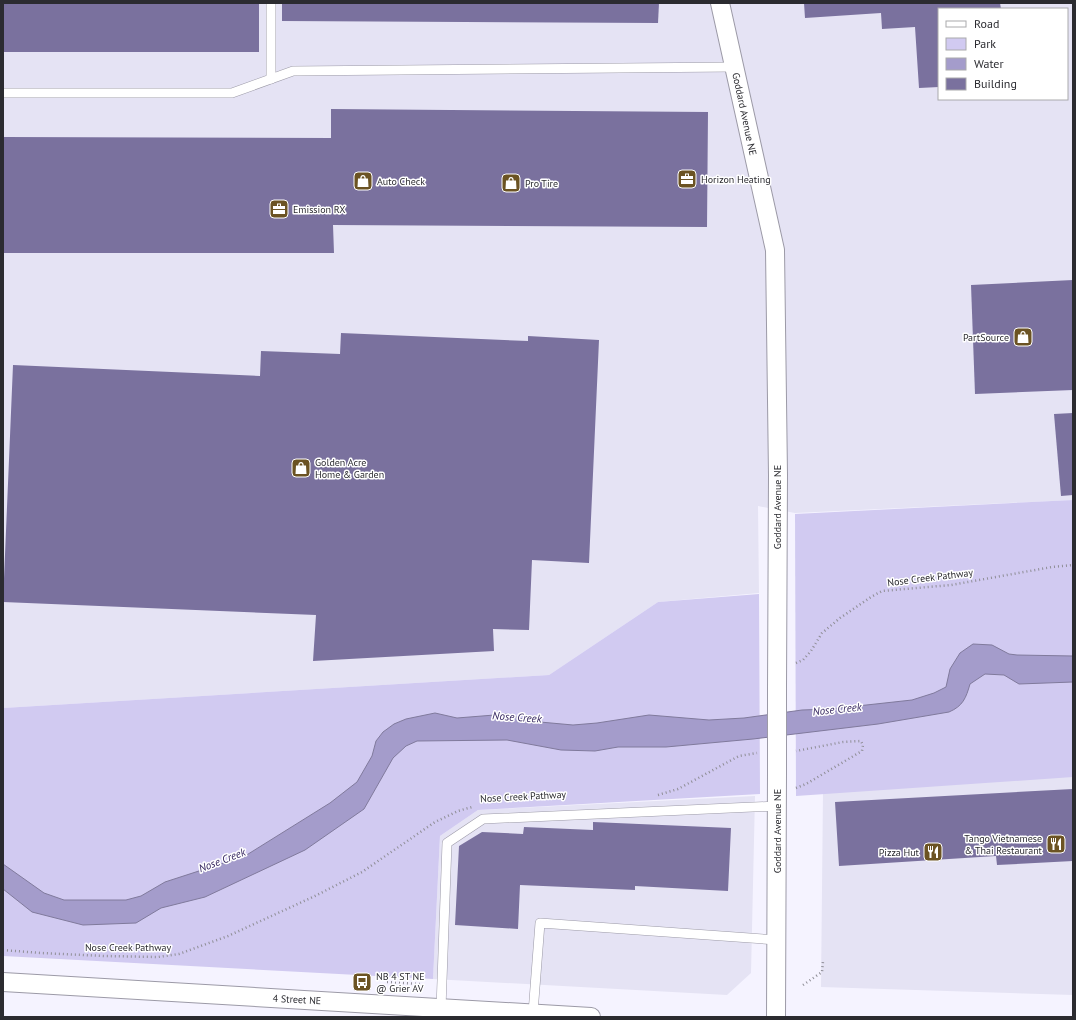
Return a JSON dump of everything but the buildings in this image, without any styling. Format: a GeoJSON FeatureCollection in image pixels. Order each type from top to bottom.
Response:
{"type":"FeatureCollection","features":[{"type":"Feature","properties":{"kind":"street","name":"Goddard Avenue NE"},"geometry":{"type":"LineString","coordinates":[[720,3],[775,250],[778,475],[776,1017]]}},
{"type":"Feature","properties":{"kind":"street","name":"4 Street NE"},"geometry":{"type":"LineString","coordinates":[[3,982],[441,1008],[460,1013],[534,1013],[591,1017]]}},
{"type":"Feature","properties":{"kind":"lane"},"geometry":{"type":"LineString","coordinates":[[271,3],[271,79]]}},
{"type":"Feature","properties":{"kind":"lane"},"geometry":{"type":"LineString","coordinates":[[3,93],[232,93],[293,71],[734,67]]}},
{"type":"Feature","properties":{"kind":"lane"},"geometry":{"type":"LineString","coordinates":[[441,1008],[447,842],[483,818],[777,806]]}},
{"type":"Feature","properties":{"kind":"lane"},"geometry":{"type":"LineString","coordinates":[[534,1013],[540,923],[777,940]]}},
{"type":"Feature","properties":{"kind":"path","name":"Nose Creek Pathway"},"geometry":{"type":"LineString","coordinates":[[792,663],[798,663],[803,660],[812,651],[822,633],[834,623],[871,596],[882,591],[951,585],[1052,567],[1073,565]]}},
{"type":"Feature","properties":{"kind":"path"},"geometry":{"type":"LineString","coordinates":[[793,789],[806,784],[862,750],[863,745],[861,741],[844,742],[795,751]]}},
{"type":"Feature","properties":{"kind":"path"},"geometry":{"type":"LineString","coordinates":[[655,796],[678,789],[739,756],[760,753]]}},
{"type":"Feature","properties":{"kind":"path","name":"Nose Creek Pathway"},"geometry":{"type":"LineString","coordinates":[[3,950],[105,956],[158,957],[179,954],[228,936],[316,896],[362,872],[435,822],[458,811],[479,805]]}},
{"type":"Feature","properties":{"kind":"path"},"geometry":{"type":"LineString","coordinates":[[803,985],[822,972],[823,961]]}},
{"type":"Feature","properties":{"kind":"path"},"geometry":{"type":"LineString","coordinates":[[387,982],[420,984]]}},
{"type":"Feature","properties":{"kind":"shaded area"},"geometry":{"type":"Polygon","coordinates":[[[3,3],[1073,3],[1073,500],[795,513],[758,506],[759,593],[658,602],[549,675],[3,708],[3,3]]]}},
{"type":"Feature","properties":{"kind":"shaded area"},"geometry":{"type":"Polygon","coordinates":[[[1073,776],[1073,995],[821,987],[823,791],[1073,776]]]}},
{"type":"Feature","properties":{"kind":"shaded area"},"geometry":{"type":"Polygon","coordinates":[[[755,796],[751,973],[727,995],[433,979],[440,836],[478,810],[755,796]]]}},
{"type":"Feature","properties":{"kind":"green space"},"geometry":{"type":"Polygon","coordinates":[[[1073,500],[1073,777],[796,796],[795,514],[1073,500]]]}},
{"type":"Feature","properties":{"kind":"green space"},"geometry":{"type":"Polygon","coordinates":[[[759,594],[760,794],[478,810],[440,836],[433,979],[3,956],[3,708],[549,675],[658,602],[759,594]]]}},
{"type":"Feature","properties":{"kind":"water","name":"Nose Creek"},"geometry":{"type":"Polygon","coordinates":[[[973,644],[992,645],[1009,654],[1017,655],[1073,656],[1073,682],[1019,684],[1004,675],[985,674],[970,684],[961,704],[949,712],[878,724],[753,739],[666,747],[618,747],[595,751],[561,750],[507,740],[417,741],[406,746],[393,758],[364,809],[305,850],[205,897],[161,908],[136,923],[83,925],[32,912],[3,889],[3,864],[44,893],[64,900],[126,900],[141,896],[165,882],[245,856],[330,803],[357,782],[372,756],[376,741],[383,732],[394,724],[406,719],[435,713],[457,718],[507,714],[529,721],[573,725],[649,715],[709,720],[744,718],[802,710],[830,709],[912,700],[934,693],[946,687],[950,669],[960,653],[973,644]]]}},
{"type":"Feature","properties":{"kind":"place","name":"Horizon Heating"},"geometry":{"type":"Point","coordinates":[687,179]}},
{"type":"Feature","properties":{"kind":"place","name":"Auto Check"},"geometry":{"type":"Point","coordinates":[363,181]}},
{"type":"Feature","properties":{"kind":"place","name":"Pro Tire"},"geometry":{"type":"Point","coordinates":[511,183]}},
{"type":"Feature","properties":{"kind":"place","name":"Emission RX"},"geometry":{"type":"Point","coordinates":[279,209]}},
{"type":"Feature","properties":{"kind":"place","name":"PartSource"},"geometry":{"type":"Point","coordinates":[1023,337]}},
{"type":"Feature","properties":{"kind":"place","name":"Golden Acre Home & Garden"},"geometry":{"type":"Point","coordinates":[301,468]}},
{"type":"Feature","properties":{"kind":"place","name":"Tango Vietnamese & Thai Restaurant"},"geometry":{"type":"Point","coordinates":[1056,844]}},
{"type":"Feature","properties":{"kind":"place","name":"Pizza Hut"},"geometry":{"type":"Point","coordinates":[933,852]}},
{"type":"Feature","properties":{"kind":"place","name":"NB 4 ST NE @ Grier AV"},"geometry":{"type":"Point","coordinates":[362,982]}}]}
